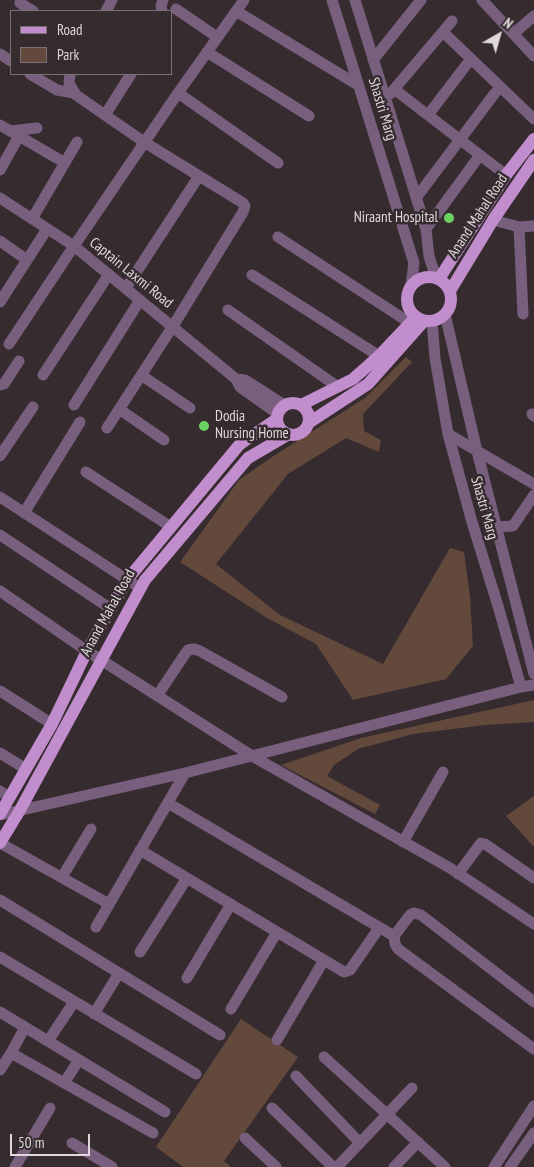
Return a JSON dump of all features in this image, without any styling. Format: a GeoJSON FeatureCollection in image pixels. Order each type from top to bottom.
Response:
{"type":"FeatureCollection","features":[{"type":"Feature","properties":{"kind":"main road","name":"Anand Mahal Road"},"geometry":{"type":"LineString","coordinates":[[437,278],[506,175],[534,139]]}},
{"type":"Feature","properties":{"kind":"main road","name":"Anand Mahal Road"},"geometry":{"type":"LineString","coordinates":[[450,291],[493,220],[529,173],[534,160]]}},
{"type":"Feature","properties":{"kind":"main road"},"geometry":{"type":"LineString","coordinates":[[301,405],[353,379],[420,320],[445,314],[451,301],[450,291],[448,286],[437,278],[422,278],[411,286],[408,292],[408,306],[420,320]]}},
{"type":"Feature","properties":{"kind":"main road"},"geometry":{"type":"LineString","coordinates":[[310,422],[308,412],[296,403],[280,413],[280,428],[294,435],[304,432],[310,422],[368,384],[420,320]]}},
{"type":"Feature","properties":{"kind":"main road","name":"Anand Mahal Road"},"geometry":{"type":"LineString","coordinates":[[0,814],[5,794],[26,769],[52,724],[88,651],[127,580],[240,444],[280,413]]}},
{"type":"Feature","properties":{"kind":"main road","name":"Anand Mahal Road"},"geometry":{"type":"LineString","coordinates":[[0,843],[151,571],[248,458],[289,434]]}},
{"type":"Feature","properties":{"kind":"street"},"geometry":{"type":"LineString","coordinates":[[10,344],[144,142],[244,0]]}},
{"type":"Feature","properties":{"kind":"street","name":"Shastri Marg"},"geometry":{"type":"LineString","coordinates":[[332,0],[414,263],[411,286]]}},
{"type":"Feature","properties":{"kind":"street","name":"Shastri Marg"},"geometry":{"type":"LineString","coordinates":[[355,0],[426,229],[429,256],[437,278]]}},
{"type":"Feature","properties":{"kind":"street"},"geometry":{"type":"LineString","coordinates":[[373,60],[421,0]]}},
{"type":"Feature","properties":{"kind":"street"},"geometry":{"type":"LineString","coordinates":[[482,0],[534,56]]}},
{"type":"Feature","properties":{"kind":"street"},"geometry":{"type":"LineString","coordinates":[[20,3],[31,10]]}},
{"type":"Feature","properties":{"kind":"street"},"geometry":{"type":"LineString","coordinates":[[176,9],[218,37]]}},
{"type":"Feature","properties":{"kind":"street"},"geometry":{"type":"LineString","coordinates":[[236,12],[358,86]]}},
{"type":"Feature","properties":{"kind":"street"},"geometry":{"type":"LineString","coordinates":[[512,34],[534,16]]}},
{"type":"Feature","properties":{"kind":"street"},"geometry":{"type":"LineString","coordinates":[[385,99],[448,33],[452,21]]}},
{"type":"Feature","properties":{"kind":"street"},"geometry":{"type":"LineString","coordinates":[[448,33],[534,119]]}},
{"type":"Feature","properties":{"kind":"street"},"geometry":{"type":"LineString","coordinates":[[207,52],[309,116]]}},
{"type":"Feature","properties":{"kind":"street"},"geometry":{"type":"LineString","coordinates":[[428,115],[467,64]]}},
{"type":"Feature","properties":{"kind":"street"},"geometry":{"type":"LineString","coordinates":[[32,75],[56,90],[74,93],[144,142],[242,204],[244,209],[107,428]]}},
{"type":"Feature","properties":{"kind":"street"},"geometry":{"type":"LineString","coordinates":[[70,75],[69,83],[74,93]]}},
{"type":"Feature","properties":{"kind":"street"},"geometry":{"type":"LineString","coordinates":[[105,115],[130,75]]}},
{"type":"Feature","properties":{"kind":"street"},"geometry":{"type":"LineString","coordinates":[[394,89],[506,175]]}},
{"type":"Feature","properties":{"kind":"street"},"geometry":{"type":"LineString","coordinates":[[178,93],[278,163]]}},
{"type":"Feature","properties":{"kind":"street"},"geometry":{"type":"LineString","coordinates":[[416,198],[495,93]]}},
{"type":"Feature","properties":{"kind":"street"},"geometry":{"type":"LineString","coordinates":[[10,131],[37,128]]}},
{"type":"Feature","properties":{"kind":"street"},"geometry":{"type":"LineString","coordinates":[[10,131],[65,163]]}},
{"type":"Feature","properties":{"kind":"street"},"geometry":{"type":"LineString","coordinates":[[0,170],[10,131]]}},
{"type":"Feature","properties":{"kind":"street"},"geometry":{"type":"LineString","coordinates":[[32,219],[77,142]]}},
{"type":"Feature","properties":{"kind":"street"},"geometry":{"type":"LineString","coordinates":[[426,229],[480,155]]}},
{"type":"Feature","properties":{"kind":"street"},"geometry":{"type":"LineString","coordinates":[[126,288],[199,176]]}},
{"type":"Feature","properties":{"kind":"street","name":"Captain Laxmi Road"},"geometry":{"type":"LineString","coordinates":[[0,198],[74,246],[236,379],[240,387],[280,413]]}},
{"type":"Feature","properties":{"kind":"street"},"geometry":{"type":"LineString","coordinates":[[493,220],[519,227],[534,226]]}},
{"type":"Feature","properties":{"kind":"street"},"geometry":{"type":"LineString","coordinates":[[519,227],[523,314]]}},
{"type":"Feature","properties":{"kind":"street"},"geometry":{"type":"LineString","coordinates":[[0,302],[5,284],[27,260],[47,229]]}},
{"type":"Feature","properties":{"kind":"street"},"geometry":{"type":"LineString","coordinates":[[278,237],[420,320]]}},
{"type":"Feature","properties":{"kind":"street"},"geometry":{"type":"LineString","coordinates":[[0,241],[27,260]]}},
{"type":"Feature","properties":{"kind":"street"},"geometry":{"type":"LineString","coordinates":[[43,375],[109,274]]}},
{"type":"Feature","properties":{"kind":"street"},"geometry":{"type":"LineString","coordinates":[[252,275],[379,356]]}},
{"type":"Feature","properties":{"kind":"street"},"geometry":{"type":"LineString","coordinates":[[74,404],[140,300]]}},
{"type":"Feature","properties":{"kind":"street"},"geometry":{"type":"LineString","coordinates":[[228,310],[338,387]]}},
{"type":"Feature","properties":{"kind":"street","name":"Shastri Marg"},"geometry":{"type":"LineString","coordinates":[[445,314],[477,451],[534,674]]}},
{"type":"Feature","properties":{"kind":"street","name":"Shastri Marg"},"geometry":{"type":"LineString","coordinates":[[420,320],[435,358],[448,434],[521,687]]}},
{"type":"Feature","properties":{"kind":"street"},"geometry":{"type":"LineString","coordinates":[[0,385],[4,384],[19,361]]}},
{"type":"Feature","properties":{"kind":"street"},"geometry":{"type":"LineString","coordinates":[[141,375],[190,408]]}},
{"type":"Feature","properties":{"kind":"street"},"geometry":{"type":"LineString","coordinates":[[0,456],[33,407]]}},
{"type":"Feature","properties":{"kind":"street"},"geometry":{"type":"LineString","coordinates":[[119,409],[164,440]]}},
{"type":"Feature","properties":{"kind":"street"},"geometry":{"type":"LineString","coordinates":[[24,512],[80,422]]}},
{"type":"Feature","properties":{"kind":"street"},"geometry":{"type":"LineString","coordinates":[[448,434],[534,484]]}},
{"type":"Feature","properties":{"kind":"street"},"geometry":{"type":"LineString","coordinates":[[86,472],[171,527]]}},
{"type":"Feature","properties":{"kind":"street"},"geometry":{"type":"LineString","coordinates":[[496,527],[513,526],[534,495]]}},
{"type":"Feature","properties":{"kind":"street"},"geometry":{"type":"LineString","coordinates":[[0,497],[140,588]]}},
{"type":"Feature","properties":{"kind":"street"},"geometry":{"type":"LineString","coordinates":[[0,534],[111,610]]}},
{"type":"Feature","properties":{"kind":"street"},"geometry":{"type":"LineString","coordinates":[[0,591],[100,660],[252,756],[458,874],[534,924]]}},
{"type":"Feature","properties":{"kind":"street"},"geometry":{"type":"LineString","coordinates":[[158,696],[188,650],[194,649],[282,697]]}},
{"type":"Feature","properties":{"kind":"street"},"geometry":{"type":"LineString","coordinates":[[0,814],[184,774],[534,685]]}},
{"type":"Feature","properties":{"kind":"street"},"geometry":{"type":"LineString","coordinates":[[0,691],[52,724]]}},
{"type":"Feature","properties":{"kind":"street"},"geometry":{"type":"LineString","coordinates":[[0,753],[26,769]]}},
{"type":"Feature","properties":{"kind":"street"},"geometry":{"type":"LineString","coordinates":[[402,842],[443,772]]}},
{"type":"Feature","properties":{"kind":"street"},"geometry":{"type":"LineString","coordinates":[[96,927],[184,774]]}},
{"type":"Feature","properties":{"kind":"street"},"geometry":{"type":"LineString","coordinates":[[155,780],[170,798],[394,936]]}},
{"type":"Feature","properties":{"kind":"street"},"geometry":{"type":"LineString","coordinates":[[62,877],[91,829]]}},
{"type":"Feature","properties":{"kind":"street"},"geometry":{"type":"LineString","coordinates":[[0,843],[109,904]]}},
{"type":"Feature","properties":{"kind":"street"},"geometry":{"type":"LineString","coordinates":[[458,874],[481,843],[534,878]]}},
{"type":"Feature","properties":{"kind":"street"},"geometry":{"type":"LineString","coordinates":[[140,850],[344,972],[347,972],[379,928]]}},
{"type":"Feature","properties":{"kind":"street"},"geometry":{"type":"LineString","coordinates":[[140,952],[187,878]]}},
{"type":"Feature","properties":{"kind":"street"},"geometry":{"type":"LineString","coordinates":[[0,900],[220,1035]]}},
{"type":"Feature","properties":{"kind":"street"},"geometry":{"type":"LineString","coordinates":[[187,978],[231,904]]}},
{"type":"Feature","properties":{"kind":"street"},"geometry":{"type":"LineString","coordinates":[[534,1002],[421,915],[414,913],[410,915],[394,936],[398,949],[534,1049]]}},
{"type":"Feature","properties":{"kind":"street"},"geometry":{"type":"LineString","coordinates":[[231,1009],[277,932]]}},
{"type":"Feature","properties":{"kind":"street"},"geometry":{"type":"LineString","coordinates":[[0,957],[196,1074]]}},
{"type":"Feature","properties":{"kind":"street"},"geometry":{"type":"LineString","coordinates":[[277,1040],[324,960]]}},
{"type":"Feature","properties":{"kind":"street"},"geometry":{"type":"LineString","coordinates":[[94,1014],[119,974]]}},
{"type":"Feature","properties":{"kind":"street"},"geometry":{"type":"LineString","coordinates":[[48,1040],[74,1002]]}},
{"type":"Feature","properties":{"kind":"street"},"geometry":{"type":"LineString","coordinates":[[0,1012],[165,1112]]}},
{"type":"Feature","properties":{"kind":"street"},"geometry":{"type":"LineString","coordinates":[[0,1070],[11,1053],[24,1026]]}},
{"type":"Feature","properties":{"kind":"street"},"geometry":{"type":"LineString","coordinates":[[11,1053],[153,1133]]}},
{"type":"Feature","properties":{"kind":"street"},"geometry":{"type":"LineString","coordinates":[[324,1057],[445,1167]]}},
{"type":"Feature","properties":{"kind":"street"},"geometry":{"type":"LineString","coordinates":[[64,1083],[79,1060]]}},
{"type":"Feature","properties":{"kind":"street"},"geometry":{"type":"LineString","coordinates":[[296,1076],[360,1143]]}},
{"type":"Feature","properties":{"kind":"street"},"geometry":{"type":"LineString","coordinates":[[272,1108],[335,1167],[412,1088]]}},
{"type":"Feature","properties":{"kind":"street"},"geometry":{"type":"LineString","coordinates":[[494,1167],[534,1106]]}},
{"type":"Feature","properties":{"kind":"street"},"geometry":{"type":"LineString","coordinates":[[15,1167],[50,1108]]}},
{"type":"Feature","properties":{"kind":"street"},"geometry":{"type":"LineString","coordinates":[[510,1167],[534,1133]]}},
{"type":"Feature","properties":{"kind":"street"},"geometry":{"type":"LineString","coordinates":[[245,1138],[276,1167]]}},
{"type":"Feature","properties":{"kind":"street"},"geometry":{"type":"LineString","coordinates":[[394,1167],[418,1142]]}},
{"type":"Feature","properties":{"kind":"street"},"geometry":{"type":"LineString","coordinates":[[72,1143],[112,1167]]}},
{"type":"Feature","properties":{"kind":"green space"},"geometry":{"type":"Polygon","coordinates":[[[406,357],[412,362],[363,414],[364,431],[381,440],[379,452],[346,438],[288,474],[216,564],[280,615],[383,664],[450,548],[464,552],[470,597],[473,646],[446,679],[353,700],[316,644],[267,618],[180,562],[239,480],[365,398],[406,357]]]}},
{"type":"Feature","properties":{"kind":"green space"},"geometry":{"type":"Polygon","coordinates":[[[534,700],[534,722],[485,725],[413,734],[358,749],[334,765],[327,776],[380,805],[375,814],[281,765],[361,738],[534,700]]]}},
{"type":"Feature","properties":{"kind":"green space"},"geometry":{"type":"Polygon","coordinates":[[[534,796],[534,847],[506,816],[534,796]]]}},
{"type":"Feature","properties":{"kind":"green space"},"geometry":{"type":"Polygon","coordinates":[[[241,1019],[298,1057],[224,1161],[231,1167],[183,1167],[156,1147],[241,1019]]]}},
{"type":"Feature","properties":{"kind":"place","name":"Niraant Hospital"},"geometry":{"type":"Point","coordinates":[449,218]}},
{"type":"Feature","properties":{"kind":"place","name":"Dodia Nursing Home"},"geometry":{"type":"Point","coordinates":[204,426]}}]}
